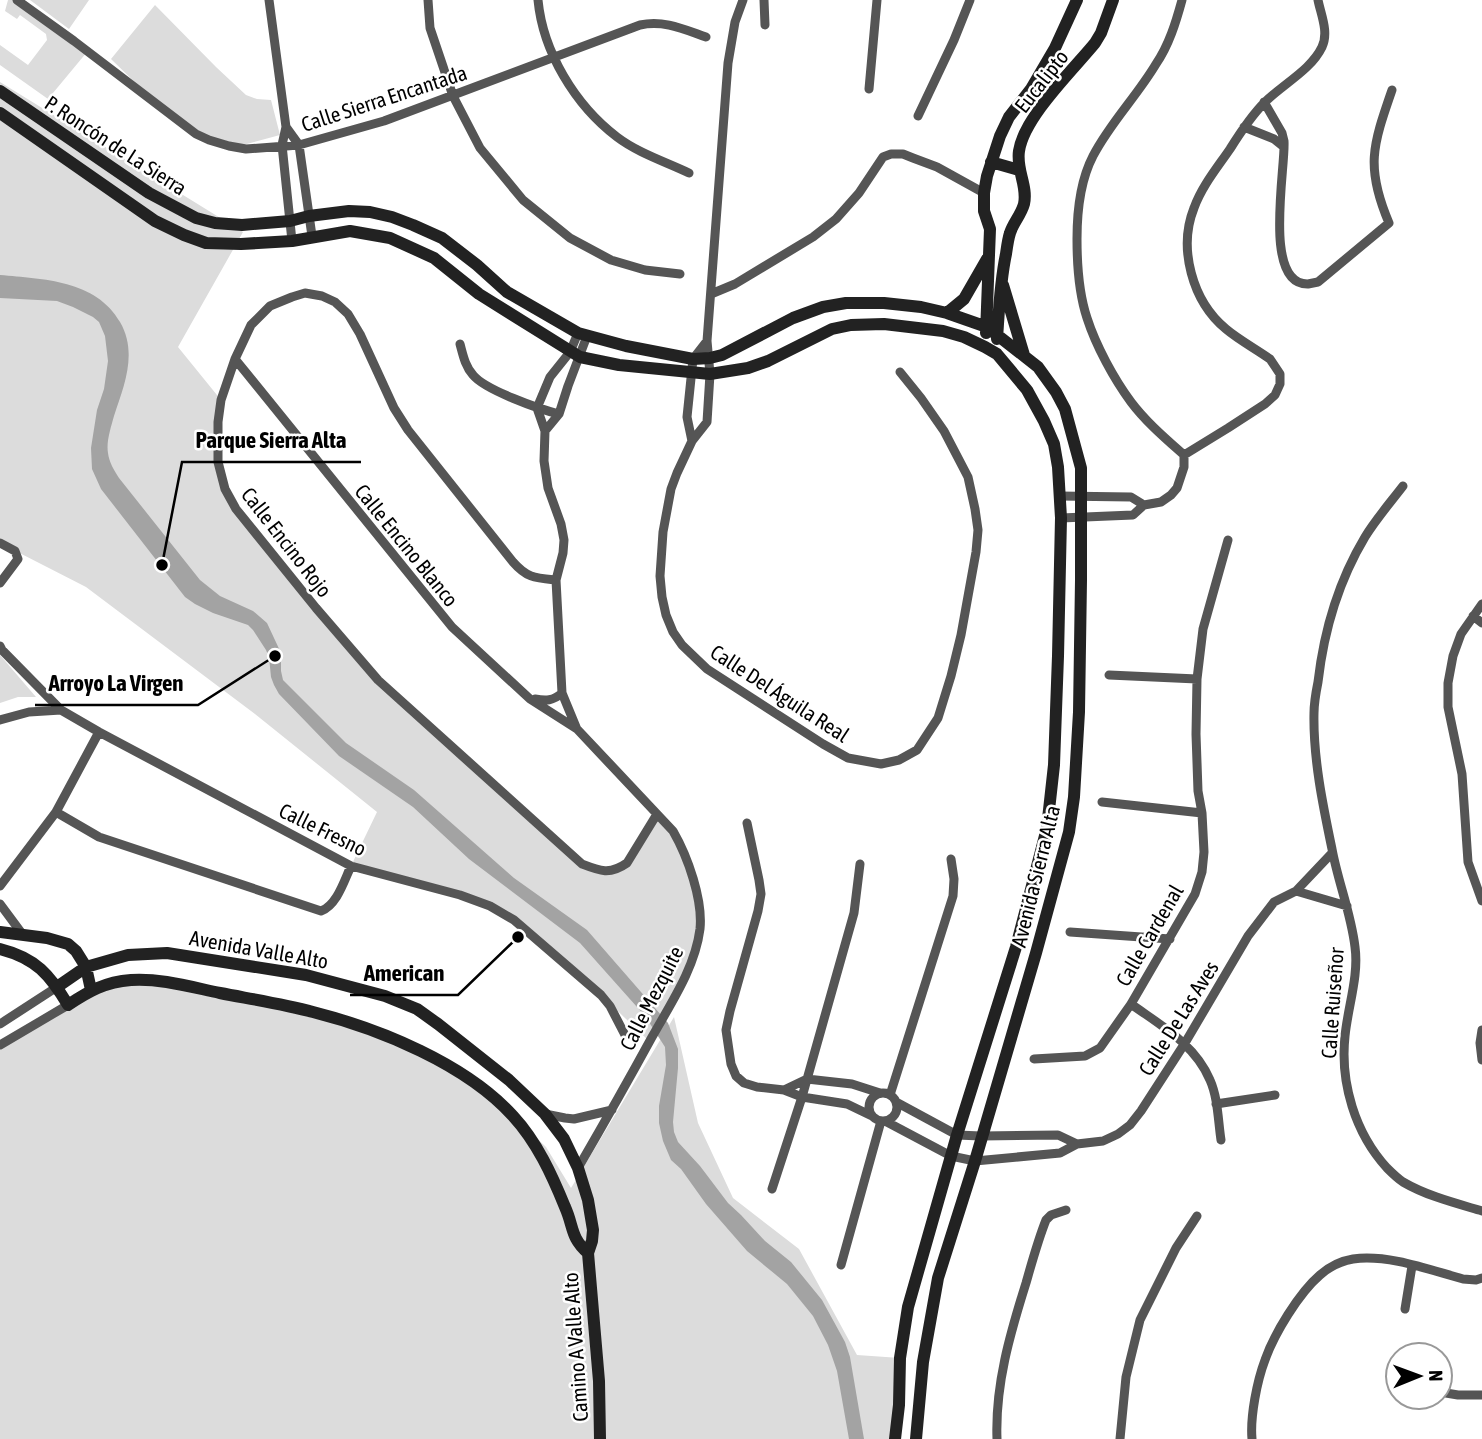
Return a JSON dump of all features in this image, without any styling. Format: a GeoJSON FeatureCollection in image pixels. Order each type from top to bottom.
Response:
{"type":"FeatureCollection","features":[{"type":"Feature","properties":{"kind":"street","name":"Calle Sierra Encantada"},"geometry":{"type":"LineString","coordinates":[[17,0],[196,134],[209,141],[246,149],[299,145],[384,121],[640,25],[669,24],[706,37]]}},
{"type":"Feature","properties":{"kind":"street"},"geometry":{"type":"LineString","coordinates":[[269,0],[286,127],[282,145],[292,241]]}},
{"type":"Feature","properties":{"kind":"street"},"geometry":{"type":"LineString","coordinates":[[428,0],[429,28],[453,96],[480,148],[523,201],[570,238],[611,260],[645,270],[680,274]]}},
{"type":"Feature","properties":{"kind":"street"},"geometry":{"type":"LineString","coordinates":[[538,0],[542,25],[553,57],[575,94],[618,138],[690,173]]}},
{"type":"Feature","properties":{"kind":"street"},"geometry":{"type":"LineString","coordinates":[[710,358],[707,341],[730,41],[743,0]]}},
{"type":"Feature","properties":{"kind":"street"},"geometry":{"type":"LineString","coordinates":[[764,0],[765,25]]}},
{"type":"Feature","properties":{"kind":"street"},"geometry":{"type":"LineString","coordinates":[[869,89],[877,0]]}},
{"type":"Feature","properties":{"kind":"street"},"geometry":{"type":"LineString","coordinates":[[918,116],[944,64],[970,0]]}},
{"type":"Feature","properties":{"kind":"street","name":"Eucalipto"},"geometry":{"type":"LineString","coordinates":[[991,350],[987,327],[990,229],[984,211],[990,162],[1009,117],[1049,60],[1076,0]]}},
{"type":"Feature","properties":{"kind":"street","name":"Eucalipto"},"geometry":{"type":"LineString","coordinates":[[991,350],[998,336],[1001,279],[1010,232],[1024,202],[1018,153],[1021,142],[1032,120],[1095,43],[1113,0]]}},
{"type":"Feature","properties":{"kind":"street"},"geometry":{"type":"LineString","coordinates":[[1060,518],[1133,514],[1144,505],[1161,502],[1171,495],[1177,488],[1184,467],[1184,455],[1132,404],[1109,367],[1087,317],[1077,265],[1079,199],[1092,158],[1157,63],[1168,42],[1182,0]]}},
{"type":"Feature","properties":{"kind":"street"},"geometry":{"type":"LineString","coordinates":[[1184,455],[1265,404],[1275,395],[1280,384],[1280,374],[1270,359],[1225,329],[1207,307],[1196,286],[1188,256],[1188,234],[1193,210],[1204,187],[1244,127],[1264,102],[1311,62],[1323,45],[1325,28],[1318,0]]}},
{"type":"Feature","properties":{"kind":"street"},"geometry":{"type":"LineString","coordinates":[[1264,102],[1282,133],[1284,147],[1280,199],[1281,253],[1285,267],[1292,277],[1308,284],[1318,282],[1389,223],[1375,185],[1373,162],[1377,132],[1392,90]]}},
{"type":"Feature","properties":{"kind":"street","name":"P. Roncón de La Sierra"},"geometry":{"type":"LineString","coordinates":[[0,91],[149,193],[196,218],[242,225],[290,221],[349,211],[370,212],[413,225],[442,238],[507,292],[583,335],[626,346],[693,359],[710,358],[722,355],[793,318],[823,307],[846,303],[921,307],[987,327],[998,336]]}},
{"type":"Feature","properties":{"kind":"street","name":"P. Roncón de La Sierra"},"geometry":{"type":"LineString","coordinates":[[0,113],[155,221],[184,236],[206,243],[241,244],[292,241],[349,231],[390,238],[434,258],[479,294],[575,354],[619,365],[710,374],[748,368],[832,329],[851,325],[884,324],[943,331],[991,350]]}},
{"type":"Feature","properties":{"kind":"street"},"geometry":{"type":"LineString","coordinates":[[286,127],[299,145],[312,236]]}},
{"type":"Feature","properties":{"kind":"street"},"geometry":{"type":"LineString","coordinates":[[1244,127],[1263,134],[1284,147]]}},
{"type":"Feature","properties":{"kind":"street"},"geometry":{"type":"LineString","coordinates":[[711,294],[735,284],[813,237],[836,219],[859,193],[883,157],[891,154],[903,154],[937,167],[984,194]]}},
{"type":"Feature","properties":{"kind":"street"},"geometry":{"type":"LineString","coordinates":[[990,162],[1019,170]]}},
{"type":"Feature","properties":{"kind":"street"},"geometry":{"type":"LineString","coordinates":[[990,229],[1010,232]]}},
{"type":"Feature","properties":{"kind":"street"},"geometry":{"type":"LineString","coordinates":[[947,313],[964,299],[989,256]]}},
{"type":"Feature","properties":{"kind":"street"},"geometry":{"type":"LineString","coordinates":[[1001,279],[1024,355]]}},
{"type":"Feature","properties":{"kind":"street","name":"Calle Encino Rojo"},"geometry":{"type":"LineString","coordinates":[[556,580],[523,574],[408,430],[394,408],[360,334],[348,314],[335,302],[305,293],[270,306],[251,325],[235,359],[221,400],[218,462],[225,489],[236,509],[316,608],[378,680],[582,864],[600,871],[621,868],[627,863],[657,814]]}},
{"type":"Feature","properties":{"kind":"street"},"geometry":{"type":"LineString","coordinates":[[545,431],[559,414],[575,354],[583,335]]}},
{"type":"Feature","properties":{"kind":"street","name":"Avenida Sierra Alta"},"geometry":{"type":"LineString","coordinates":[[916,1439],[923,1362],[938,1278],[1036,953],[1069,832],[1074,797],[1079,712],[1081,468],[1065,409],[1056,392],[1038,367],[998,336]]}},
{"type":"Feature","properties":{"kind":"street"},"geometry":{"type":"LineString","coordinates":[[692,441],[687,417],[693,359],[707,341]]}},
{"type":"Feature","properties":{"kind":"street"},"geometry":{"type":"LineString","coordinates":[[460,344],[466,366],[474,377],[537,408],[559,414]]}},
{"type":"Feature","properties":{"kind":"street","name":"Avenida Sierra Alta"},"geometry":{"type":"LineString","coordinates":[[895,1439],[900,1358],[908,1307],[957,1135],[1016,947],[1047,828],[1055,752],[1059,642],[1058,467],[1054,444],[1027,390],[991,350]]}},
{"type":"Feature","properties":{"kind":"street"},"geometry":{"type":"LineString","coordinates":[[575,354],[550,377],[537,408],[545,431],[544,461],[548,488],[564,540],[556,580],[562,693],[577,729]]}},
{"type":"Feature","properties":{"kind":"street","name":"Calle Del Águila Real"},"geometry":{"type":"LineString","coordinates":[[710,358],[706,422],[692,441],[671,489],[663,532],[660,576],[662,597],[673,632],[682,645],[707,669],[823,744],[848,758],[881,764],[899,760],[916,750],[938,718],[961,635],[978,530],[968,477],[944,431],[900,372]]}},
{"type":"Feature","properties":{"kind":"street","name":"Calle Encino Blanco"},"geometry":{"type":"LineString","coordinates":[[235,359],[437,611],[530,699],[577,729]]}},
{"type":"Feature","properties":{"kind":"street","name":"Calle Ruiseñor"},"geometry":{"type":"LineString","coordinates":[[1403,486],[1366,535],[1347,569],[1331,611],[1320,659],[1314,713],[1318,777],[1332,853],[1356,949],[1355,975],[1344,1044],[1345,1074],[1351,1104],[1368,1144],[1399,1180],[1421,1192],[1482,1211]]}},
{"type":"Feature","properties":{"kind":"street"},"geometry":{"type":"LineString","coordinates":[[1059,496],[1131,497],[1144,505]]}},
{"type":"Feature","properties":{"kind":"street","name":"Calle Cardenal"},"geometry":{"type":"LineString","coordinates":[[1034,1059],[1085,1056],[1100,1048],[1131,1004],[1195,894],[1202,872],[1204,852],[1198,791],[1197,679],[1203,629],[1228,540]]}},
{"type":"Feature","properties":{"kind":"street"},"geometry":{"type":"LineString","coordinates":[[0,543],[15,551],[18,559],[0,583]]}},
{"type":"Feature","properties":{"kind":"street"},"geometry":{"type":"LineString","coordinates":[[1482,604],[1461,634],[1448,683],[1448,707],[1462,774],[1468,862],[1482,901]]}},
{"type":"Feature","properties":{"kind":"street"},"geometry":{"type":"LineString","coordinates":[[1472,616],[1482,623]]}},
{"type":"Feature","properties":{"kind":"street","name":"Calle Fresno"},"geometry":{"type":"LineString","coordinates":[[0,646],[61,710],[99,732],[351,866],[460,895],[490,906],[514,920],[601,995],[625,1035]]}},
{"type":"Feature","properties":{"kind":"street"},"geometry":{"type":"LineString","coordinates":[[1109,675],[1197,679]]}},
{"type":"Feature","properties":{"kind":"street"},"geometry":{"type":"LineString","coordinates":[[530,699],[548,701],[562,693]]}},
{"type":"Feature","properties":{"kind":"street"},"geometry":{"type":"LineString","coordinates":[[0,720],[29,712],[61,710]]}},
{"type":"Feature","properties":{"kind":"street","name":"Calle Mezquite"},"geometry":{"type":"LineString","coordinates":[[577,729],[673,831],[682,846],[698,899],[700,926],[697,946],[682,984],[578,1168]]}},
{"type":"Feature","properties":{"kind":"street"},"geometry":{"type":"LineString","coordinates":[[0,886],[56,812],[99,732]]}},
{"type":"Feature","properties":{"kind":"street"},"geometry":{"type":"LineString","coordinates":[[1102,802],[1202,813]]}},
{"type":"Feature","properties":{"kind":"street"},"geometry":{"type":"LineString","coordinates":[[56,812],[99,837],[321,911],[332,905],[351,866]]}},
{"type":"Feature","properties":{"kind":"street","name":"Calle De Las Aves"},"geometry":{"type":"LineString","coordinates":[[747,823],[761,894],[726,1030],[727,1048],[736,1076],[744,1083],[757,1087],[847,1104],[951,1156],[975,1161],[1060,1153],[1077,1144],[1103,1141],[1130,1125],[1185,1043],[1248,936],[1274,902],[1296,891],[1332,853]]}},
{"type":"Feature","properties":{"kind":"street"},"geometry":{"type":"LineString","coordinates":[[1047,828],[1069,832]]}},
{"type":"Feature","properties":{"kind":"street"},"geometry":{"type":"LineString","coordinates":[[889,1097],[953,896],[951,859]]}},
{"type":"Feature","properties":{"kind":"street"},"geometry":{"type":"LineString","coordinates":[[772,1189],[802,1097],[854,914],[860,864]]}},
{"type":"Feature","properties":{"kind":"street"},"geometry":{"type":"LineString","coordinates":[[1296,891],[1347,906]]}},
{"type":"Feature","properties":{"kind":"street"},"geometry":{"type":"LineString","coordinates":[[0,904],[23,935]]}},
{"type":"Feature","properties":{"kind":"street"},"geometry":{"type":"LineString","coordinates":[[0,932],[47,938],[68,944],[86,967],[91,990]]}},
{"type":"Feature","properties":{"kind":"street"},"geometry":{"type":"LineString","coordinates":[[1070,932],[1170,939]]}},
{"type":"Feature","properties":{"kind":"street"},"geometry":{"type":"LineString","coordinates":[[0,949],[29,959],[57,987],[68,1005]]}},
{"type":"Feature","properties":{"kind":"street","name":"Avenida Valle Alto"},"geometry":{"type":"LineString","coordinates":[[0,1024],[86,967],[128,955],[167,953],[306,975],[385,996],[417,1009],[439,1024],[509,1080],[545,1114],[564,1139],[578,1168],[588,1200],[593,1230],[588,1253]]}},
{"type":"Feature","properties":{"kind":"street"},"geometry":{"type":"LineString","coordinates":[[0,1045],[91,990],[131,980],[153,981],[291,1006],[361,1027],[456,1069],[495,1097],[535,1144],[567,1210],[578,1244],[588,1253]]}},
{"type":"Feature","properties":{"kind":"street"},"geometry":{"type":"LineString","coordinates":[[1131,1004],[1185,1043],[1202,1065],[1210,1080],[1221,1140]]}},
{"type":"Feature","properties":{"kind":"street"},"geometry":{"type":"LineString","coordinates":[[1482,1030],[1482,1060]]}},
{"type":"Feature","properties":{"kind":"street"},"geometry":{"type":"LineString","coordinates":[[784,1090],[807,1079],[852,1084],[889,1097],[957,1135]]}},
{"type":"Feature","properties":{"kind":"street"},"geometry":{"type":"LineString","coordinates":[[1216,1104],[1275,1095]]}},
{"type":"Feature","properties":{"kind":"street"},"geometry":{"type":"LineString","coordinates":[[889,1097],[897,1107],[894,1116],[879,1119],[870,1112],[872,1098],[889,1097]]}},
{"type":"Feature","properties":{"kind":"street"},"geometry":{"type":"LineString","coordinates":[[545,1114],[574,1119],[612,1110]]}},
{"type":"Feature","properties":{"kind":"street"},"geometry":{"type":"LineString","coordinates":[[841,1265],[879,1119]]}},
{"type":"Feature","properties":{"kind":"street","name":"Calle De Las Aves"},"geometry":{"type":"LineString","coordinates":[[957,1135],[1058,1135],[1077,1144]]}},
{"type":"Feature","properties":{"kind":"street"},"geometry":{"type":"LineString","coordinates":[[1030,1135],[1031,1155]]}},
{"type":"Feature","properties":{"kind":"street"},"geometry":{"type":"LineString","coordinates":[[997,1439],[1004,1359],[1012,1329],[1046,1220],[1051,1215],[1066,1210]]}},
{"type":"Feature","properties":{"kind":"street"},"geometry":{"type":"LineString","coordinates":[[1120,1439],[1126,1377],[1140,1320],[1176,1248],[1197,1216]]}},
{"type":"Feature","properties":{"kind":"street","name":"Camino A Valle Alto"},"geometry":{"type":"LineString","coordinates":[[588,1253],[599,1381],[600,1439]]}},
{"type":"Feature","properties":{"kind":"street"},"geometry":{"type":"LineString","coordinates":[[1252,1439],[1252,1415],[1265,1361],[1280,1328],[1309,1287],[1328,1269],[1352,1260],[1370,1258],[1386,1259],[1463,1279],[1482,1278]]}},
{"type":"Feature","properties":{"kind":"street"},"geometry":{"type":"LineString","coordinates":[[1405,1309],[1412,1266]]}},
{"type":"Feature","properties":{"kind":"street"},"geometry":{"type":"LineString","coordinates":[[1454,1394],[1482,1395]]}},
{"type":"Feature","properties":{"kind":"street"},"geometry":{"type":"LineString","coordinates":[[899,1405],[918,1406]]}},
{"type":"Feature","properties":{"kind":"shaded area"},"geometry":{"type":"Polygon","coordinates":[[[8,0],[13,0],[87,52],[48,99],[0,65],[0,45],[28,65],[47,40],[46,34],[20,15],[17,19],[5,11],[8,0]]]}},
{"type":"Feature","properties":{"kind":"shaded area"},"geometry":{"type":"Polygon","coordinates":[[[30,0],[89,0],[69,29],[30,0]]]}},
{"type":"Feature","properties":{"kind":"shaded area"},"geometry":{"type":"Polygon","coordinates":[[[155,5],[246,95],[271,100],[280,135],[243,145],[206,136],[148,95],[111,59],[155,5]]]}},
{"type":"Feature","properties":{"kind":"shaded area"},"geometry":{"type":"Polygon","coordinates":[[[0,82],[243,232],[178,347],[221,400],[218,441],[225,489],[378,680],[582,864],[600,871],[627,863],[657,814],[673,831],[698,899],[697,946],[650,1042],[601,995],[490,906],[351,866],[377,812],[255,714],[86,587],[0,543],[0,82]]]}},
{"type":"Feature","properties":{"kind":"shaded area"},"geometry":{"type":"Polygon","coordinates":[[[0,275],[67,284],[83,290],[110,308],[125,334],[129,357],[108,444],[109,460],[119,478],[200,580],[220,596],[253,611],[267,623],[281,653],[283,680],[346,743],[414,790],[514,878],[587,930],[668,1023],[678,1049],[673,1122],[678,1142],[728,1203],[765,1241],[791,1262],[822,1300],[845,1342],[850,1357],[864,1439],[849,1439],[837,1371],[828,1345],[813,1316],[787,1284],[747,1251],[671,1160],[659,1123],[666,1065],[665,1047],[645,1016],[580,943],[469,859],[413,807],[339,756],[279,694],[271,677],[266,650],[248,625],[213,613],[185,597],[101,489],[92,469],[91,448],[108,361],[105,336],[99,322],[57,301],[0,298],[0,275]]]}},
{"type":"Feature","properties":{"kind":"shaded area"},"geometry":{"type":"Polygon","coordinates":[[[0,655],[36,697],[18,697],[0,703],[0,655]]]}},
{"type":"Feature","properties":{"kind":"shaded area"},"geometry":{"type":"Polygon","coordinates":[[[131,980],[314,1012],[402,1043],[487,1091],[546,1147],[571,1188],[674,1017],[698,1123],[733,1198],[799,1249],[857,1355],[900,1358],[895,1439],[0,1439],[0,1046],[91,990],[131,980]]]}},
{"type":"Feature","properties":{"kind":"place","name":"Parque Sierra Alta"},"geometry":{"type":"Point","coordinates":[162,565]}},
{"type":"Feature","properties":{"kind":"place","name":"Arroyo La Virgen"},"geometry":{"type":"Point","coordinates":[275,656]}},
{"type":"Feature","properties":{"kind":"place","name":"American"},"geometry":{"type":"Point","coordinates":[518,937]}}]}
